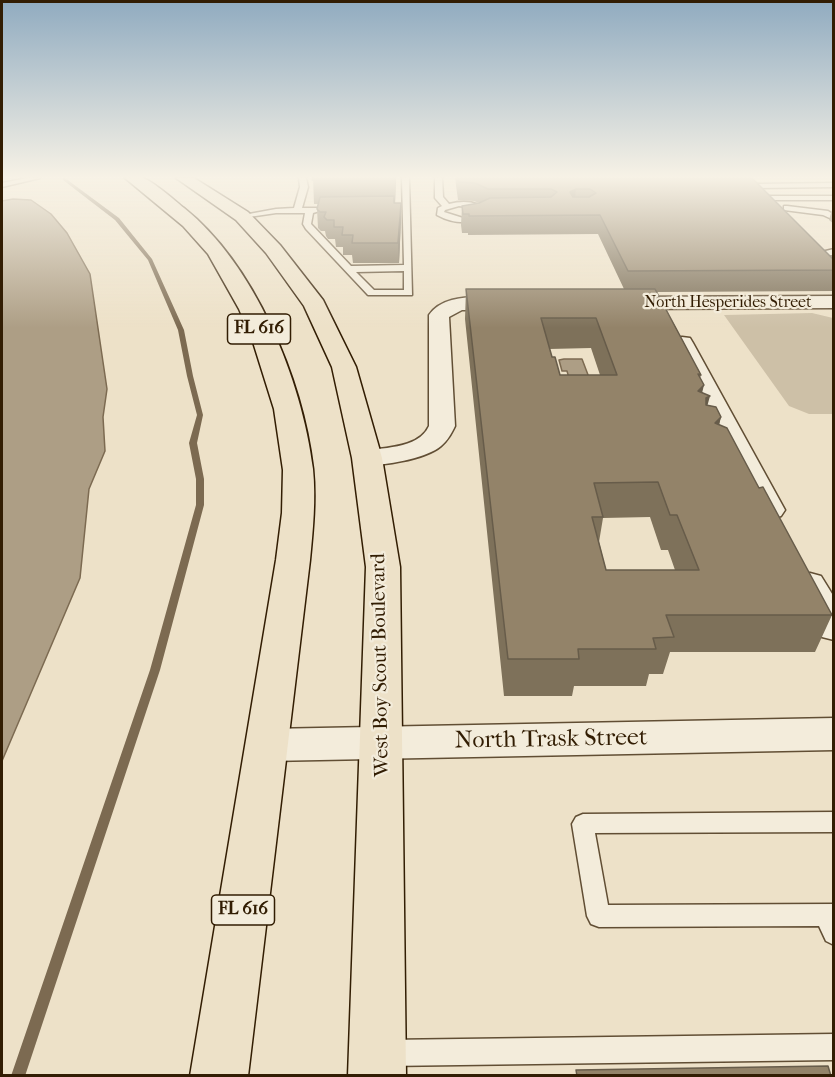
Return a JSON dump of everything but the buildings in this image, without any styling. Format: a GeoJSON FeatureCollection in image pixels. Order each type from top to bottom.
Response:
{"type":"FeatureCollection","features":[{"type":"Feature","properties":{"kind":"main road","name":"FL 616"},"geometry":{"type":"LineString","coordinates":[[195,228],[222,261],[254,315],[274,368],[289,421],[298,470],[296,523],[268,745],[219,1076]]}},
{"type":"Feature","properties":{"kind":"main road","name":"West Boy Scout Boulevard"},"geometry":{"type":"LineString","coordinates":[[254,228],[273,249],[315,305],[344,367],[368,458],[383,567],[383,744],[377,1064]]}},
{"type":"Feature","properties":{"kind":"street"},"geometry":{"type":"LineString","coordinates":[[806,238],[827,252],[834,266]]}},
{"type":"Feature","properties":{"kind":"street","name":"North Hesperides Street"},"geometry":{"type":"LineString","coordinates":[[605,303],[834,302]]}},
{"type":"Feature","properties":{"kind":"street"},"geometry":{"type":"LineString","coordinates":[[661,303],[727,438],[785,537]]}},
{"type":"Feature","properties":{"kind":"street"},"geometry":{"type":"LineString","coordinates":[[368,458],[420,447],[435,441],[440,434],[442,426],[439,315],[443,310],[464,304],[523,304]]}},
{"type":"Feature","properties":{"kind":"street"},"geometry":{"type":"LineString","coordinates":[[801,567],[834,628]]}},
{"type":"Feature","properties":{"kind":"street","name":"North Trask Street"},"geometry":{"type":"LineString","coordinates":[[268,745],[834,734]]}},
{"type":"Feature","properties":{"kind":"lane"},"geometry":{"type":"LineString","coordinates":[[310,228],[371,293],[409,293],[408,228]]}},
{"type":"Feature","properties":{"kind":"lane"},"geometry":{"type":"LineString","coordinates":[[349,269],[408,268]]}},
{"type":"Feature","properties":{"kind":"lane"},"geometry":{"type":"LineString","coordinates":[[831,921],[600,916],[584,824],[834,822]]}},
{"type":"Feature","properties":{"kind":"lane"},"geometry":{"type":"LineString","coordinates":[[377,1064],[834,1047]]}},
{"type":"Feature","properties":{"kind":"shaded area"},"geometry":{"type":"Polygon","coordinates":[[[2,228],[63,228],[90,274],[107,389],[103,417],[105,451],[89,489],[80,578],[2,761],[2,228]]]}},
{"type":"Feature","properties":{"kind":"shaded area"},"geometry":{"type":"Polygon","coordinates":[[[812,313],[833,318],[833,414],[809,414],[789,406],[724,315],[812,313]]]}},
{"type":"Feature","properties":{"kind":"shaded area"},"geometry":{"type":"Polygon","coordinates":[[[582,359],[593,388],[570,382],[567,371],[562,371],[559,360],[582,359]]]}},
{"type":"Feature","properties":{"kind":"waterway"},"geometry":{"type":"LineString","coordinates":[[18,1076],[155,670],[200,505],[200,479],[193,443],[200,415],[181,330],[150,260],[124,228]]}}]}
